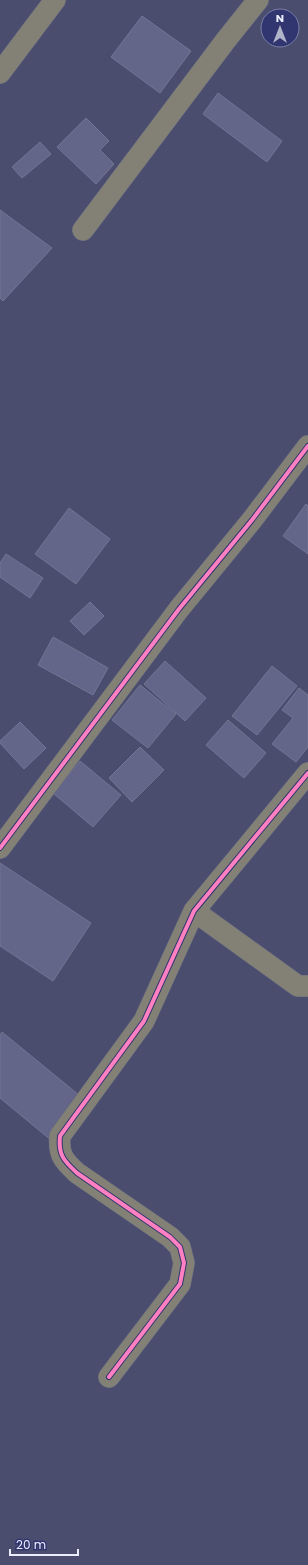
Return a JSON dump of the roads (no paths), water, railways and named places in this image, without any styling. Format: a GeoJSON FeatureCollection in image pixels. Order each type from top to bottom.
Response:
{"type":"FeatureCollection","features":[{"type":"Feature","properties":{"kind":"street"},"geometry":{"type":"LineString","coordinates":[[0,73],[56,0]]}},
{"type":"Feature","properties":{"kind":"street"},"geometry":{"type":"LineString","coordinates":[[83,230],[226,40],[258,0]]}},
{"type":"Feature","properties":{"kind":"street"},"geometry":{"type":"LineString","coordinates":[[0,848],[179,609],[252,520],[308,446]]}},
{"type":"Feature","properties":{"kind":"street"},"geometry":{"type":"LineString","coordinates":[[109,1377],[180,1284],[184,1263],[180,1247],[170,1236],[77,1173],[65,1162],[59,1148],[60,1136],[144,1021],[194,910],[308,773]]}},
{"type":"Feature","properties":{"kind":"street"},"geometry":{"type":"LineString","coordinates":[[194,910],[298,986],[308,986]]}}]}
